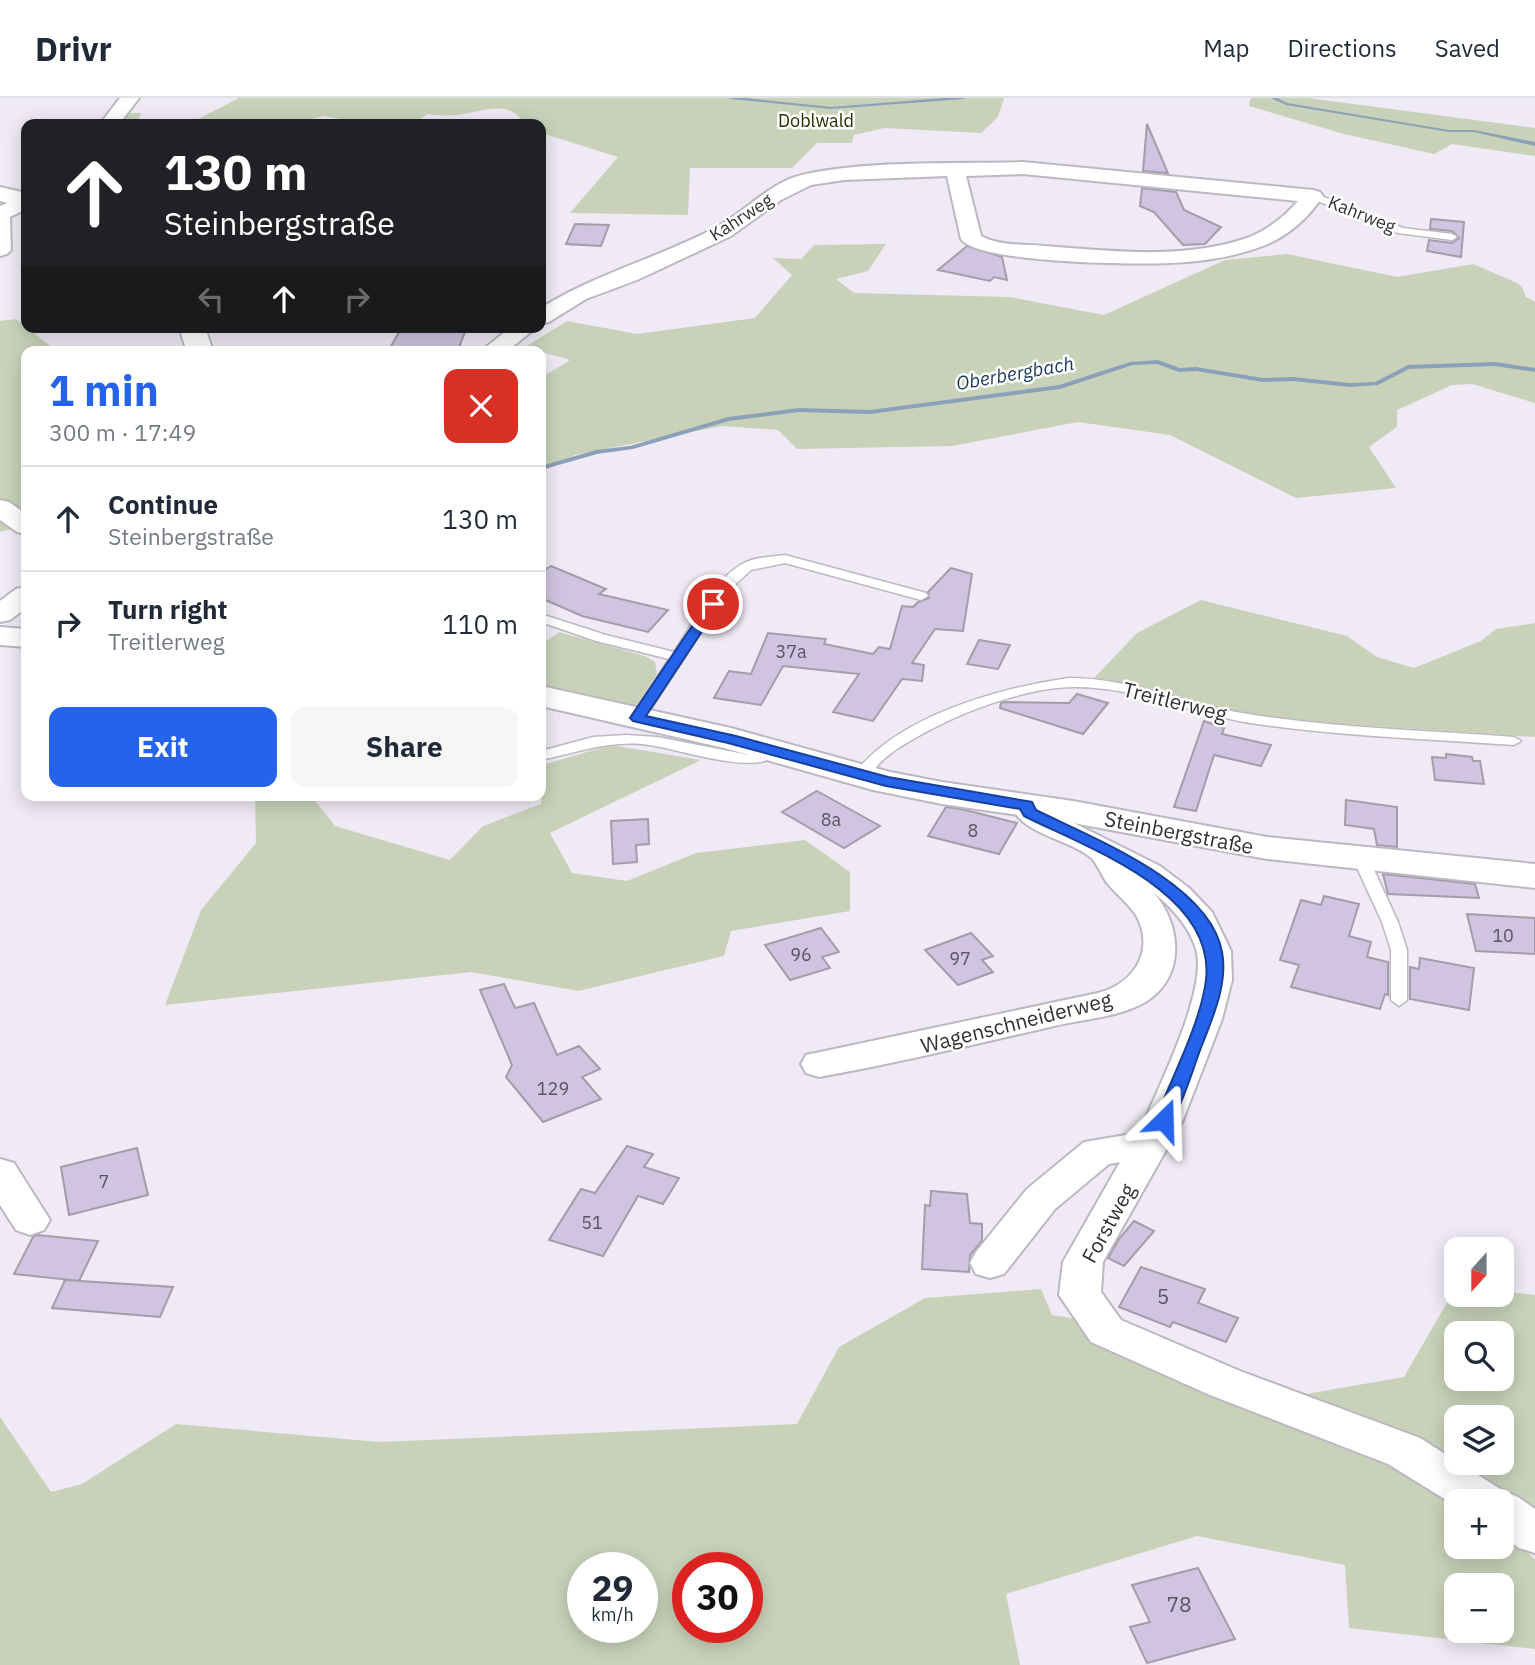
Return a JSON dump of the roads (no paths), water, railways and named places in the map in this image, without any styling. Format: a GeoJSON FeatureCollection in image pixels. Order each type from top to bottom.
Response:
{"type":"FeatureCollection","features":[{"type":"Feature","properties":{"kind":"main road"},"geometry":{"type":"LineString","coordinates":[[0,194],[21,200]]}},
{"type":"Feature","properties":{"kind":"main road","name":"Steinbergstraße"},"geometry":{"type":"LineString","coordinates":[[546,697],[931,791],[1073,812],[1227,843],[1535,876]]}},
{"type":"Feature","properties":{"kind":"street"},"geometry":{"type":"LineString","coordinates":[[113,119],[130,98]]}},
{"type":"Feature","properties":{"kind":"street","name":"Kahrweg"},"geometry":{"type":"LineString","coordinates":[[546,314],[578,294],[629,275],[724,232],[774,196],[806,180],[844,174],[955,169],[1023,168],[1313,196],[1301,214],[1282,229],[1253,244],[1219,253],[1154,257],[1002,249],[982,245],[971,239],[955,169]]}},
{"type":"Feature","properties":{"kind":"street"},"geometry":{"type":"LineString","coordinates":[[0,250],[0,214],[21,204]]}},
{"type":"Feature","properties":{"kind":"street"},"geometry":{"type":"LineString","coordinates":[[499,346],[518,333]]}},
{"type":"Feature","properties":{"kind":"street"},"geometry":{"type":"LineString","coordinates":[[0,508],[21,523]]}},
{"type":"Feature","properties":{"kind":"street"},"geometry":{"type":"LineString","coordinates":[[0,614],[21,599]]}},
{"type":"Feature","properties":{"kind":"street"},"geometry":{"type":"LineString","coordinates":[[0,636],[21,638]]}},
{"type":"Feature","properties":{"kind":"street","name":"Forstweg"},"geometry":{"type":"LineString","coordinates":[[1027,805],[1030,813],[1148,873],[1177,895],[1200,920],[1214,951],[1216,964],[1211,999],[1152,1144],[1083,1262],[1080,1295],[1106,1331],[1225,1383],[1404,1451],[1466,1489]]}},
{"type":"Feature","properties":{"kind":"street","name":"Wagenschneiderweg"},"geometry":{"type":"LineString","coordinates":[[818,1064],[887,1053],[1101,1003],[1136,991],[1155,968],[1159,936],[1147,904],[1114,870],[1108,853]]}},
{"type":"Feature","properties":{"kind":"street"},"geometry":{"type":"LineString","coordinates":[[990,1263],[1041,1199],[1098,1152],[1152,1144]]}},
{"type":"Feature","properties":{"kind":"street"},"geometry":{"type":"LineString","coordinates":[[0,1173],[30,1220]]}},
{"type":"Feature","properties":{"kind":"street"},"geometry":{"type":"LineString","coordinates":[[1514,1519],[1535,1534]]}},
{"type":"Feature","properties":{"kind":"lane","name":"Kahrweg"},"geometry":{"type":"LineString","coordinates":[[1313,196],[1401,230],[1452,237]]}},
{"type":"Feature","properties":{"kind":"lane"},"geometry":{"type":"LineString","coordinates":[[638,718],[676,657],[734,576],[760,562],[785,559],[806,563],[921,596]]}},
{"type":"Feature","properties":{"kind":"lane"},"geometry":{"type":"LineString","coordinates":[[546,620],[601,638],[676,657]]}},
{"type":"Feature","properties":{"kind":"lane","name":"Treitlerweg"},"geometry":{"type":"LineString","coordinates":[[860,775],[884,750],[934,721],[1060,682],[1107,684],[1205,710],[1263,721],[1514,741]]}},
{"type":"Feature","properties":{"kind":"lane"},"geometry":{"type":"LineString","coordinates":[[546,755],[596,742],[625,739],[662,742],[749,759],[760,758],[767,749]]}},
{"type":"Feature","properties":{"kind":"lane"},"geometry":{"type":"LineString","coordinates":[[1362,859],[1399,950],[1399,1000]]}},
{"type":"Feature","properties":{"kind":"waterway"},"geometry":{"type":"LineString","coordinates":[[732,98],[831,108],[963,98]]}},
{"type":"Feature","properties":{"kind":"waterway"},"geometry":{"type":"LineString","coordinates":[[1273,98],[1286,104],[1449,131],[1474,131],[1535,144]]}},
{"type":"Feature","properties":{"kind":"waterway","name":"Oberbergbach"},"geometry":{"type":"LineString","coordinates":[[546,467],[596,452],[631,448],[728,419],[799,410],[870,412],[1060,387],[1132,363],[1158,362],[1179,370],[1196,369],[1263,380],[1293,379],[1350,385],[1376,384],[1408,367],[1495,364],[1535,370]]}},
{"type":"Feature","properties":{"kind":"park label","name":"Doblwald"},"geometry":{"type":"Point","coordinates":[816,120]}}]}
